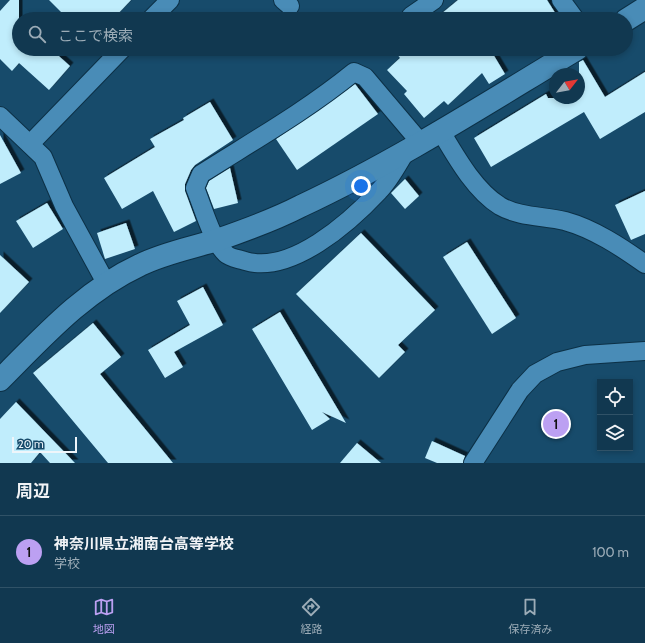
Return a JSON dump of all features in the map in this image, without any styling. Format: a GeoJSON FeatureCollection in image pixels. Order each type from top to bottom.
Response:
{"type":"FeatureCollection","features":[{"type":"Feature","properties":{"kind":"street"},"geometry":{"type":"LineString","coordinates":[[158,12],[170,0]]}},
{"type":"Feature","properties":{"kind":"street"},"geometry":{"type":"LineString","coordinates":[[417,12],[434,0]]}},
{"type":"Feature","properties":{"kind":"street"},"geometry":{"type":"LineString","coordinates":[[561,0],[570,12]]}},
{"type":"Feature","properties":{"kind":"street"},"geometry":{"type":"LineString","coordinates":[[633,16],[645,8]]}},
{"type":"Feature","properties":{"kind":"street"},"geometry":{"type":"LineString","coordinates":[[30,144],[115,56]]}},
{"type":"Feature","properties":{"kind":"street"},"geometry":{"type":"LineString","coordinates":[[0,380],[75,306],[106,283],[155,259],[262,224],[302,206],[413,146],[565,56]]}},
{"type":"Feature","properties":{"kind":"street"},"geometry":{"type":"LineString","coordinates":[[354,72],[365,77],[413,146],[380,191],[318,244],[301,254],[271,262],[252,263],[226,255],[216,240],[195,188],[201,174],[302,111],[354,72]]}},
{"type":"Feature","properties":{"kind":"street"},"geometry":{"type":"LineString","coordinates":[[0,116],[43,157],[64,206],[106,283]]}},
{"type":"Feature","properties":{"kind":"street"},"geometry":{"type":"LineString","coordinates":[[440,130],[466,172],[487,195],[500,206],[515,212],[565,221],[605,238],[645,264]]}},
{"type":"Feature","properties":{"kind":"street"},"geometry":{"type":"LineString","coordinates":[[473,463],[520,390],[535,374],[557,362],[585,355],[645,351]]}},
{"type":"Feature","properties":{"kind":"building"},"geometry":{"type":"Polygon","coordinates":[[[10,0],[19,0],[19,12],[12,12],[12,56],[59,56],[70,66],[49,90],[19,63],[12,71],[0,59],[0,11],[10,0]]]}},
{"type":"Feature","properties":{"kind":"building"},"geometry":{"type":"Polygon","coordinates":[[[49,0],[131,0],[120,12],[61,12],[49,0]]]}},
{"type":"Feature","properties":{"kind":"building"},"geometry":{"type":"Polygon","coordinates":[[[458,0],[547,0],[555,12],[443,12],[458,0]]]}},
{"type":"Feature","properties":{"kind":"building"},"geometry":{"type":"Polygon","coordinates":[[[398,56],[494,56],[505,74],[489,84],[482,73],[448,105],[444,101],[424,118],[404,94],[407,91],[387,70],[400,58],[398,56]]]}},
{"type":"Feature","properties":{"kind":"building"},"geometry":{"type":"Polygon","coordinates":[[[583,60],[605,97],[645,72],[645,112],[600,139],[584,112],[491,167],[474,138],[546,94],[549,98],[549,104],[585,104],[585,68],[579,68],[579,62],[583,60]]]}},
{"type":"Feature","properties":{"kind":"building"},"geometry":{"type":"Polygon","coordinates":[[[355,84],[378,114],[297,170],[276,139],[355,84]]]}},
{"type":"Feature","properties":{"kind":"building"},"geometry":{"type":"Polygon","coordinates":[[[210,102],[233,140],[195,165],[191,170],[185,184],[185,191],[196,221],[174,232],[153,191],[122,209],[104,178],[155,147],[150,139],[184,120],[183,118],[210,102]]]}},
{"type":"Feature","properties":{"kind":"building"},"geometry":{"type":"Polygon","coordinates":[[[0,135],[21,173],[0,184],[0,135]]]}},
{"type":"Feature","properties":{"kind":"building"},"geometry":{"type":"Polygon","coordinates":[[[230,168],[238,203],[214,209],[206,188],[209,181],[230,168]]]}},
{"type":"Feature","properties":{"kind":"building"},"geometry":{"type":"Polygon","coordinates":[[[405,179],[419,196],[405,209],[391,193],[405,179]]]}},
{"type":"Feature","properties":{"kind":"building"},"geometry":{"type":"Polygon","coordinates":[[[645,191],[645,234],[631,240],[615,205],[645,191]]]}},
{"type":"Feature","properties":{"kind":"building"},"geometry":{"type":"Polygon","coordinates":[[[47,203],[63,229],[33,248],[16,221],[47,203]]]}},
{"type":"Feature","properties":{"kind":"building"},"geometry":{"type":"Polygon","coordinates":[[[126,223],[135,249],[105,259],[97,233],[126,223]]]}},
{"type":"Feature","properties":{"kind":"building"},"geometry":{"type":"Polygon","coordinates":[[[361,233],[435,310],[398,345],[405,352],[379,378],[296,294],[361,233]]]}},
{"type":"Feature","properties":{"kind":"building"},"geometry":{"type":"Polygon","coordinates":[[[467,242],[516,318],[492,334],[443,257],[467,242]]]}},
{"type":"Feature","properties":{"kind":"building"},"geometry":{"type":"Polygon","coordinates":[[[0,255],[29,282],[0,313],[0,255]]]}},
{"type":"Feature","properties":{"kind":"building"},"geometry":{"type":"Polygon","coordinates":[[[203,287],[223,325],[174,352],[183,367],[165,378],[148,350],[190,325],[177,301],[203,287]]]}},
{"type":"Feature","properties":{"kind":"building"},"geometry":{"type":"Polygon","coordinates":[[[280,312],[346,423],[322,412],[330,419],[312,430],[252,329],[280,312]]]}},
{"type":"Feature","properties":{"kind":"building"},"geometry":{"type":"Polygon","coordinates":[[[93,323],[121,357],[100,374],[173,463],[108,463],[33,373],[93,323]]]}},
{"type":"Feature","properties":{"kind":"building"},"geometry":{"type":"Polygon","coordinates":[[[16,402],[75,463],[50,463],[40,452],[31,463],[0,463],[0,419],[16,402]]]}},
{"type":"Feature","properties":{"kind":"building"},"geometry":{"type":"Polygon","coordinates":[[[432,441],[465,456],[463,463],[437,463],[425,458],[432,441]]]}},
{"type":"Feature","properties":{"kind":"building"},"geometry":{"type":"Polygon","coordinates":[[[357,443],[381,463],[340,463],[357,443]]]}},
{"type":"Feature","properties":{"kind":"place","name":"神奈川県立湘南台高等学校"},"geometry":{"type":"Point","coordinates":[556,424]}}]}
